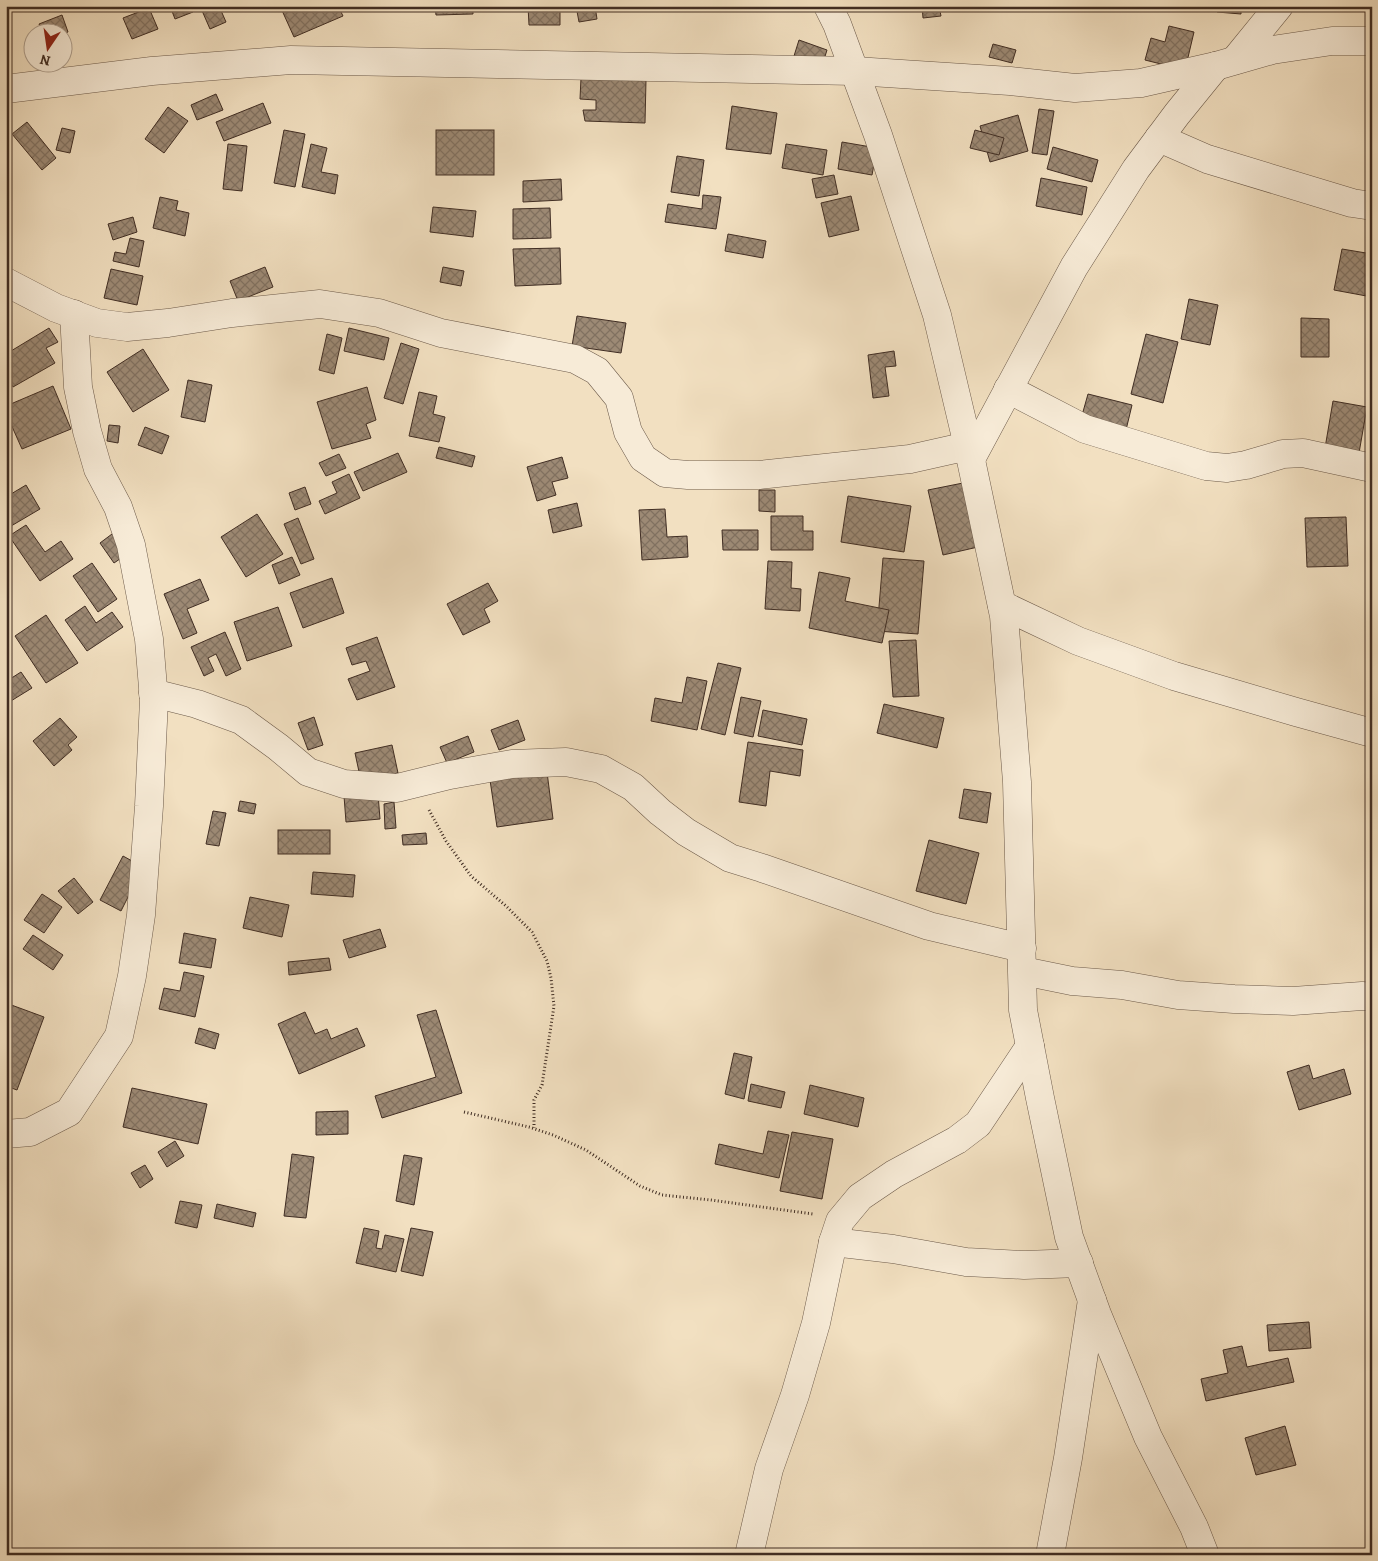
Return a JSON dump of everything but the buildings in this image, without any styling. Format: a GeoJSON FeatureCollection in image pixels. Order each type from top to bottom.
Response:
{"type":"FeatureCollection","features":[{"type":"Feature","properties":{"kind":"street"},"geometry":{"type":"LineString","coordinates":[[828,6],[837,24],[878,135],[937,315],[1002,605],[1017,782],[1023,1010],[1069,1237],[1092,1300],[1148,1436],[1194,1527],[1205,1555]]}},
{"type":"Feature","properties":{"kind":"street"},"geometry":{"type":"LineString","coordinates":[[969,453],[1008,388],[1074,267],[1136,169],[1159,138],[1278,6]]}},
{"type":"Feature","properties":{"kind":"street"},"geometry":{"type":"LineString","coordinates":[[6,89],[152,71],[291,60],[855,71],[1010,81],[1075,88],[1141,83],[1280,48],[1332,42],[1372,41]]}},
{"type":"Feature","properties":{"kind":"street"},"geometry":{"type":"LineString","coordinates":[[1159,138],[1207,159],[1352,203],[1372,206]]}},
{"type":"Feature","properties":{"kind":"street"},"geometry":{"type":"LineString","coordinates":[[6,282],[56,308],[97,323],[127,327],[320,304],[379,313],[441,333],[575,359],[597,371],[618,398],[628,432],[643,458],[665,473],[688,475],[759,475],[969,453]]}},
{"type":"Feature","properties":{"kind":"street"},"geometry":{"type":"LineString","coordinates":[[6,1134],[30,1132],[68,1112],[118,1036],[132,976],[141,915],[149,806],[153,693],[149,639],[131,545],[118,507],[98,469],[86,431],[78,387],[74,314]]}},
{"type":"Feature","properties":{"kind":"street"},"geometry":{"type":"LineString","coordinates":[[1008,388],[1085,429],[1206,466],[1227,468],[1246,465],[1284,454],[1303,453],[1372,468]]}},
{"type":"Feature","properties":{"kind":"street"},"geometry":{"type":"LineString","coordinates":[[1002,605],[1078,642],[1174,676],[1372,733]]}},
{"type":"Feature","properties":{"kind":"street"},"geometry":{"type":"LineString","coordinates":[[153,693],[197,704],[241,720],[308,772],[344,784],[397,788],[450,774],[512,764],[566,762],[600,769],[633,787],[660,812],[686,832],[730,858],[929,926],[1022,960],[1072,981],[1122,985],[1178,995],[1224,999],[1293,1001],[1362,996],[1372,997]]}},
{"type":"Feature","properties":{"kind":"street"},"geometry":{"type":"LineString","coordinates":[[749,1555],[769,1470],[795,1395],[816,1323],[837,1231],[860,1197],[894,1174],[957,1140],[978,1124],[1030,1046]]}},
{"type":"Feature","properties":{"kind":"street"},"geometry":{"type":"LineString","coordinates":[[837,1231],[893,1249],[966,1262],[1024,1265],[1079,1263]]}},
{"type":"Feature","properties":{"kind":"street"},"geometry":{"type":"LineString","coordinates":[[1050,1555],[1068,1458],[1092,1300]]}},
{"type":"Feature","properties":{"kind":"path"},"geometry":{"type":"LineString","coordinates":[[415,783],[446,841],[471,876],[506,906],[532,932],[547,961],[554,1006],[542,1085],[534,1100],[534,1128]]}},
{"type":"Feature","properties":{"kind":"path"},"geometry":{"type":"LineString","coordinates":[[464,1112],[534,1128],[553,1135],[586,1150],[640,1186],[662,1195],[813,1214],[837,1231]]}}]}
